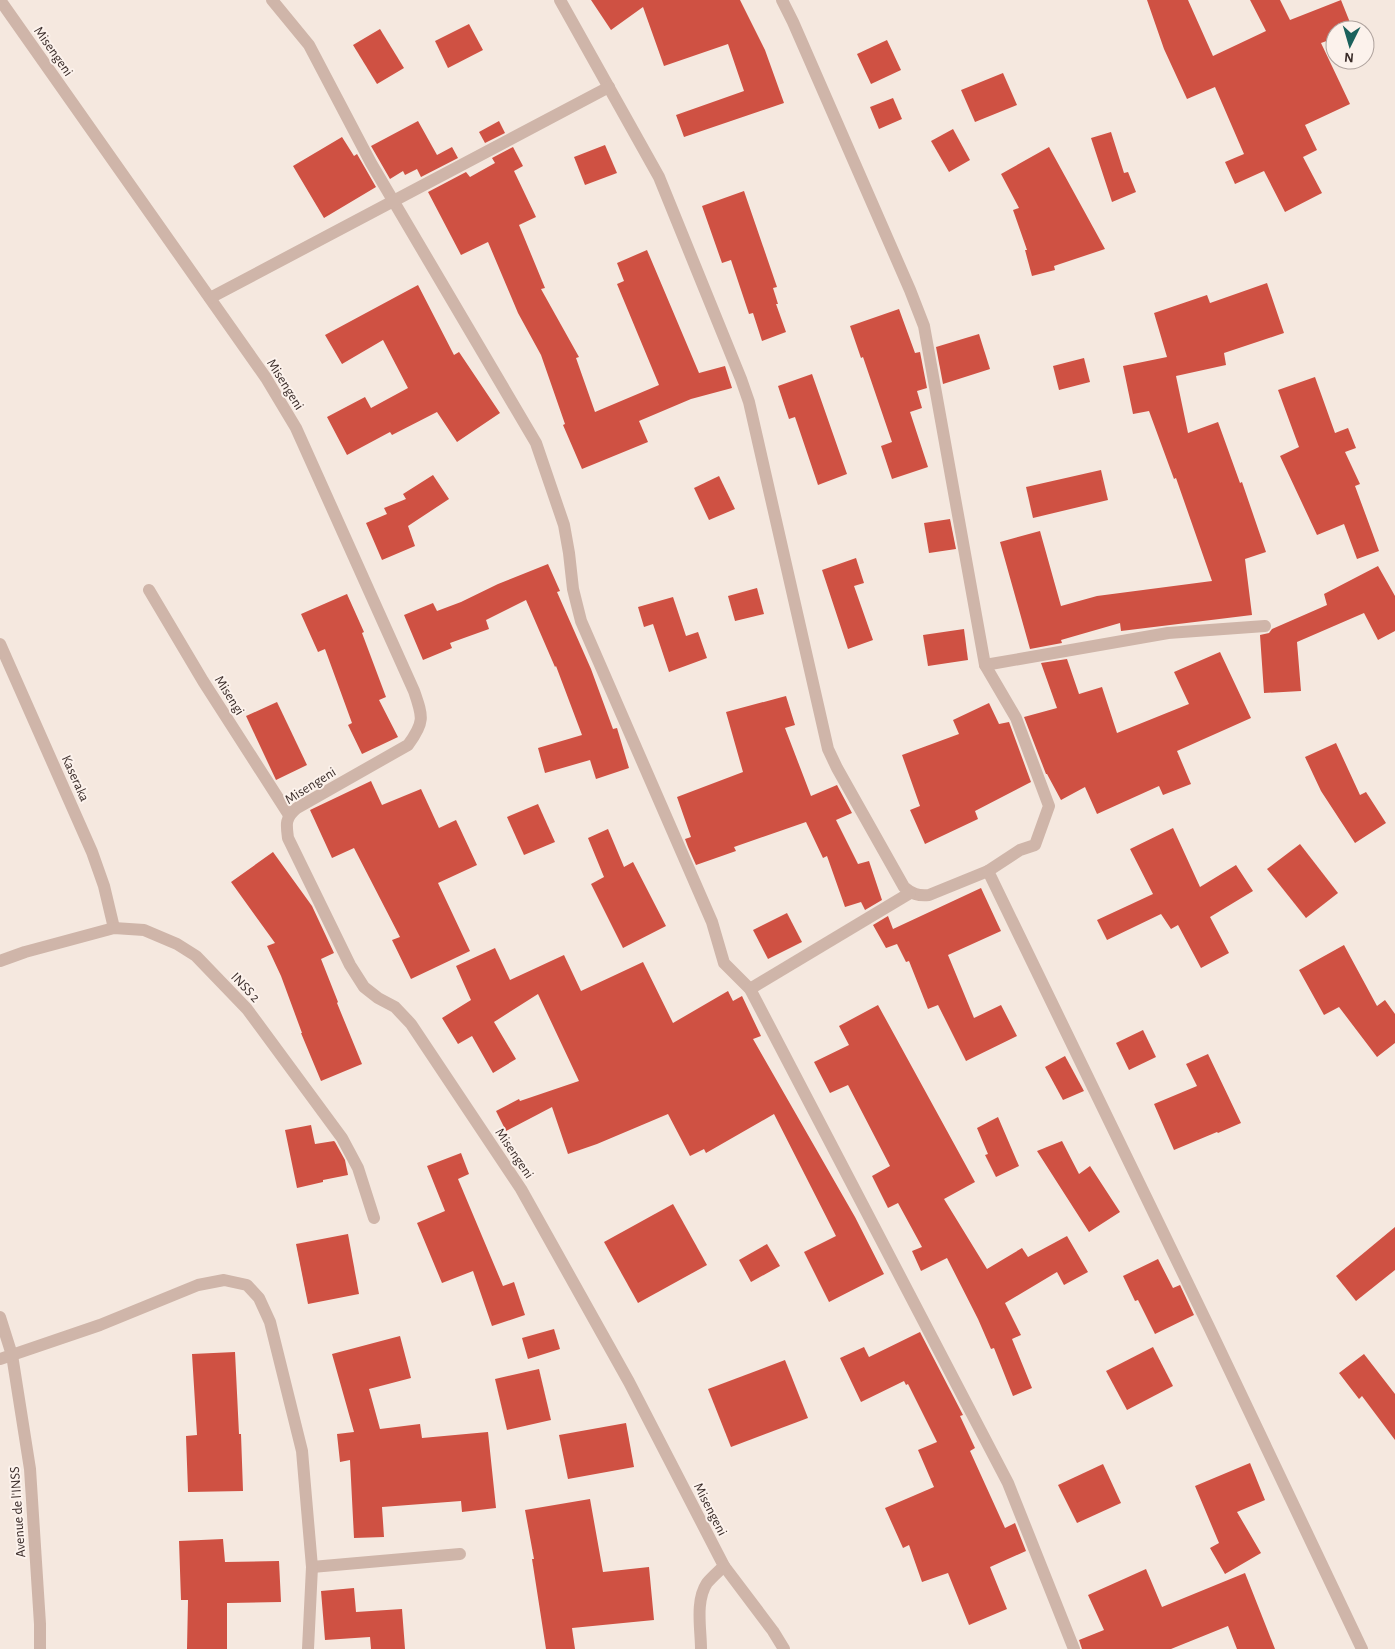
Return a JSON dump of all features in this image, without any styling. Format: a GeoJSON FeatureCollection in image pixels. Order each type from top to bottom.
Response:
{"type":"FeatureCollection","features":[{"type":"Feature","properties":{"kind":"street","name":"Misengeni"},"geometry":{"type":"LineString","coordinates":[[0,0],[266,378],[296,428],[414,691],[421,712],[420,730],[408,745],[297,808],[289,815],[286,824],[288,838],[350,965],[364,987],[378,998],[395,1007],[411,1024],[521,1189],[629,1382],[724,1566],[784,1649]]}},
{"type":"Feature","properties":{"kind":"street"},"geometry":{"type":"LineString","coordinates":[[272,0],[309,45],[371,163],[536,443],[564,525],[573,589],[581,621],[712,922],[724,963],[750,989],[1008,1483],[1074,1649]]}},
{"type":"Feature","properties":{"kind":"street"},"geometry":{"type":"LineString","coordinates":[[560,0],[659,177],[741,379],[748,402],[828,749],[904,887],[910,893],[921,896],[929,895],[988,871],[1020,850],[1035,845],[1049,806],[1016,718],[985,665],[924,326],[782,0]]}},
{"type":"Feature","properties":{"kind":"street"},"geometry":{"type":"LineString","coordinates":[[210,298],[609,87]]}},
{"type":"Feature","properties":{"kind":"street","name":"Misengi"},"geometry":{"type":"LineString","coordinates":[[149,590],[203,681],[289,815]]}},
{"type":"Feature","properties":{"kind":"street"},"geometry":{"type":"LineString","coordinates":[[985,665],[1168,633],[1265,626]]}},
{"type":"Feature","properties":{"kind":"street","name":"Kaseraka"},"geometry":{"type":"LineString","coordinates":[[0,644],[92,852],[104,886],[114,928]]}},
{"type":"Feature","properties":{"kind":"street"},"geometry":{"type":"LineString","coordinates":[[988,871],[1209,1327],[1362,1649]]}},
{"type":"Feature","properties":{"kind":"street"},"geometry":{"type":"LineString","coordinates":[[750,989],[910,893]]}},
{"type":"Feature","properties":{"kind":"street","name":"INSS 2"},"geometry":{"type":"LineString","coordinates":[[0,961],[25,952],[114,928],[144,930],[177,944],[196,956],[247,1009],[342,1138],[358,1168],[374,1218]]}},
{"type":"Feature","properties":{"kind":"street"},"geometry":{"type":"LineString","coordinates":[[6,1357],[100,1325],[198,1285],[224,1280],[247,1285],[259,1298],[270,1322],[302,1451],[312,1567],[308,1649]]}},
{"type":"Feature","properties":{"kind":"street","name":"Avenue de l'INSS"},"geometry":{"type":"LineString","coordinates":[[0,1317],[6,1357],[30,1468],[40,1649]]}},
{"type":"Feature","properties":{"kind":"street"},"geometry":{"type":"LineString","coordinates":[[312,1567],[460,1554]]}},
{"type":"Feature","properties":{"kind":"street"},"geometry":{"type":"LineString","coordinates":[[701,1649],[700,1605],[702,1593],[708,1582],[724,1566]]}},
{"type":"Feature","properties":{"kind":"building"},"geometry":{"type":"Polygon","coordinates":[[[591,0],[740,0],[765,50],[784,103],[684,137],[676,115],[744,91],[728,44],[664,66],[643,7],[611,30],[591,0]]]}},
{"type":"Feature","properties":{"kind":"building"},"geometry":{"type":"Polygon","coordinates":[[[1147,0],[1188,0],[1213,56],[1266,31],[1250,0],[1280,0],[1290,20],[1341,0],[1349,20],[1325,20],[1325,42],[1321,43],[1325,51],[1325,70],[1334,70],[1350,104],[1305,125],[1317,150],[1303,157],[1322,193],[1285,212],[1264,171],[1235,184],[1225,162],[1244,154],[1215,87],[1187,99],[1164,49],[1147,0]]]}},
{"type":"Feature","properties":{"kind":"building"},"geometry":{"type":"Polygon","coordinates":[[[469,24],[483,50],[448,68],[435,41],[469,24]]]}},
{"type":"Feature","properties":{"kind":"building"},"geometry":{"type":"Polygon","coordinates":[[[380,29],[404,68],[377,84],[353,45],[380,29]]]}},
{"type":"Feature","properties":{"kind":"building"},"geometry":{"type":"Polygon","coordinates":[[[887,40],[901,70],[871,84],[857,54],[887,40]]]}},
{"type":"Feature","properties":{"kind":"building"},"geometry":{"type":"Polygon","coordinates":[[[1003,73],[1017,105],[975,122],[961,90],[1003,73]]]}},
{"type":"Feature","properties":{"kind":"building"},"geometry":{"type":"Polygon","coordinates":[[[893,98],[902,119],[879,129],[870,107],[893,98]]]}},
{"type":"Feature","properties":{"kind":"building"},"geometry":{"type":"Polygon","coordinates":[[[418,121],[437,155],[452,147],[458,158],[421,177],[417,169],[405,175],[403,171],[390,179],[371,146],[418,121]]]}},
{"type":"Feature","properties":{"kind":"building"},"geometry":{"type":"Polygon","coordinates":[[[499,121],[505,133],[485,143],[479,132],[499,121]]]}},
{"type":"Feature","properties":{"kind":"building"},"geometry":{"type":"Polygon","coordinates":[[[953,129],[970,160],[949,172],[931,141],[953,129]]]}},
{"type":"Feature","properties":{"kind":"building"},"geometry":{"type":"Polygon","coordinates":[[[1111,132],[1124,173],[1128,172],[1136,192],[1112,202],[1091,138],[1111,132]]]}},
{"type":"Feature","properties":{"kind":"building"},"geometry":{"type":"Polygon","coordinates":[[[342,137],[354,156],[357,154],[376,187],[324,218],[293,166],[342,137]]]}},
{"type":"Feature","properties":{"kind":"building"},"geometry":{"type":"Polygon","coordinates":[[[605,145],[617,173],[585,185],[574,157],[605,145]]]}},
{"type":"Feature","properties":{"kind":"building"},"geometry":{"type":"Polygon","coordinates":[[[513,147],[523,166],[514,171],[536,217],[519,225],[545,288],[541,289],[579,357],[576,358],[595,412],[659,385],[617,284],[624,281],[617,263],[647,250],[699,373],[725,366],[732,388],[691,399],[639,421],[648,442],[582,469],[563,425],[565,424],[541,355],[518,313],[488,242],[461,255],[428,192],[466,172],[470,177],[495,163],[492,158],[513,147]]]}},
{"type":"Feature","properties":{"kind":"building"},"geometry":{"type":"Polygon","coordinates":[[[1049,147],[1105,249],[1054,266],[1055,270],[1032,276],[1025,250],[1027,250],[1013,210],[1019,208],[1001,174],[1049,147]]]}},
{"type":"Feature","properties":{"kind":"building"},"geometry":{"type":"Polygon","coordinates":[[[744,191],[777,287],[773,288],[778,304],[776,304],[786,332],[762,341],[753,313],[749,314],[731,260],[722,263],[702,206],[744,191]]]}},
{"type":"Feature","properties":{"kind":"building"},"geometry":{"type":"Polygon","coordinates":[[[1267,283],[1284,333],[1224,353],[1226,365],[1176,376],[1188,433],[1218,422],[1240,483],[1242,482],[1266,552],[1245,559],[1252,615],[1121,631],[1120,623],[1061,640],[1062,643],[1030,649],[1000,542],[1040,531],[1061,606],[1097,596],[1212,581],[1176,478],[1174,479],[1149,411],[1133,414],[1123,366],[1167,357],[1154,313],[1207,295],[1210,303],[1267,283]]]}},
{"type":"Feature","properties":{"kind":"building"},"geometry":{"type":"Polygon","coordinates":[[[418,285],[454,355],[459,352],[500,413],[457,442],[437,412],[392,435],[390,432],[347,455],[327,417],[365,397],[371,408],[408,388],[383,340],[342,364],[325,335],[418,285]]]}},
{"type":"Feature","properties":{"kind":"building"},"geometry":{"type":"Polygon","coordinates":[[[899,309],[915,353],[920,352],[927,388],[917,391],[922,408],[910,412],[928,467],[892,479],[881,446],[892,442],[863,357],[861,358],[850,326],[899,309]]]}},
{"type":"Feature","properties":{"kind":"building"},"geometry":{"type":"Polygon","coordinates":[[[979,334],[990,369],[943,384],[936,347],[979,334]]]}},
{"type":"Feature","properties":{"kind":"building"},"geometry":{"type":"Polygon","coordinates":[[[1084,358],[1090,382],[1059,390],[1053,366],[1084,358]]]}},
{"type":"Feature","properties":{"kind":"building"},"geometry":{"type":"Polygon","coordinates":[[[812,374],[847,474],[818,485],[795,417],[789,419],[778,386],[812,374]]]}},
{"type":"Feature","properties":{"kind":"building"},"geometry":{"type":"Polygon","coordinates":[[[1315,377],[1335,433],[1348,428],[1356,448],[1345,452],[1360,484],[1355,486],[1379,551],[1357,559],[1344,524],[1317,535],[1280,456],[1299,447],[1278,390],[1315,377]]]}},
{"type":"Feature","properties":{"kind":"building"},"geometry":{"type":"Polygon","coordinates":[[[1101,470],[1108,500],[1033,518],[1026,487],[1101,470]]]}},
{"type":"Feature","properties":{"kind":"building"},"geometry":{"type":"Polygon","coordinates":[[[433,475],[449,499],[408,526],[415,546],[382,560],[366,523],[387,514],[384,508],[406,499],[403,494],[433,475]]]}},
{"type":"Feature","properties":{"kind":"building"},"geometry":{"type":"Polygon","coordinates":[[[719,476],[735,509],[709,520],[694,488],[719,476]]]}},
{"type":"Feature","properties":{"kind":"building"},"geometry":{"type":"Polygon","coordinates":[[[950,519],[956,549],[929,553],[924,523],[950,519]]]}},
{"type":"Feature","properties":{"kind":"building"},"geometry":{"type":"Polygon","coordinates":[[[856,558],[864,583],[854,586],[873,640],[848,649],[822,570],[856,558]]]}},
{"type":"Feature","properties":{"kind":"building"},"geometry":{"type":"Polygon","coordinates":[[[548,564],[560,591],[557,592],[591,669],[613,729],[617,728],[629,768],[596,779],[590,760],[545,773],[538,748],[582,735],[556,666],[526,600],[486,620],[489,629],[450,643],[452,648],[423,660],[404,615],[433,603],[437,611],[548,564]]]}},
{"type":"Feature","properties":{"kind":"building"},"geometry":{"type":"Polygon","coordinates":[[[1378,566],[1395,596],[1395,631],[1378,640],[1364,613],[1297,642],[1301,691],[1264,693],[1260,635],[1269,633],[1272,629],[1327,605],[1324,594],[1378,566]]]}},
{"type":"Feature","properties":{"kind":"building"},"geometry":{"type":"Polygon","coordinates":[[[757,588],[764,614],[735,621],[728,596],[757,588]]]}},
{"type":"Feature","properties":{"kind":"building"},"geometry":{"type":"Polygon","coordinates":[[[347,594],[364,632],[362,633],[386,697],[379,700],[398,737],[362,754],[348,725],[352,723],[325,649],[318,652],[301,614],[347,594]]]}},
{"type":"Feature","properties":{"kind":"building"},"geometry":{"type":"Polygon","coordinates":[[[673,597],[686,636],[698,632],[707,658],[669,672],[653,624],[644,627],[638,607],[673,597]]]}},
{"type":"Feature","properties":{"kind":"building"},"geometry":{"type":"Polygon","coordinates":[[[964,629],[968,660],[928,666],[923,635],[964,629]]]}},
{"type":"Feature","properties":{"kind":"building"},"geometry":{"type":"Polygon","coordinates":[[[1220,652],[1251,718],[1177,751],[1191,784],[1163,795],[1159,786],[1097,814],[1085,787],[1061,800],[1046,774],[1024,717],[1057,708],[1041,663],[1067,659],[1079,694],[1102,687],[1117,733],[1189,704],[1174,672],[1220,652]]]}},
{"type":"Feature","properties":{"kind":"building"},"geometry":{"type":"Polygon","coordinates":[[[786,696],[795,725],[785,728],[811,796],[837,785],[852,813],[836,820],[858,864],[869,861],[882,900],[865,910],[861,902],[845,907],[827,856],[823,858],[806,822],[734,847],[736,851],[696,865],[685,839],[691,837],[677,797],[743,772],[726,712],[786,696]]]}},
{"type":"Feature","properties":{"kind":"building"},"geometry":{"type":"Polygon","coordinates":[[[277,702],[307,765],[276,780],[246,716],[277,702]]]}},
{"type":"Feature","properties":{"kind":"building"},"geometry":{"type":"Polygon","coordinates":[[[989,703],[999,724],[1009,722],[1031,782],[975,811],[978,819],[925,844],[910,810],[920,806],[902,755],[959,734],[953,720],[989,703]]]}},
{"type":"Feature","properties":{"kind":"building"},"geometry":{"type":"Polygon","coordinates":[[[1336,743],[1360,795],[1366,792],[1386,823],[1355,843],[1321,791],[1305,757],[1336,743]]]}},
{"type":"Feature","properties":{"kind":"building"},"geometry":{"type":"Polygon","coordinates":[[[371,781],[382,805],[421,789],[439,828],[456,820],[477,865],[438,883],[470,951],[411,979],[392,940],[400,937],[354,848],[332,858],[310,810],[371,781]]]}},
{"type":"Feature","properties":{"kind":"building"},"geometry":{"type":"Polygon","coordinates":[[[538,804],[555,842],[524,855],[507,817],[538,804]]]}},
{"type":"Feature","properties":{"kind":"building"},"geometry":{"type":"Polygon","coordinates":[[[1173,828],[1200,887],[1236,865],[1253,891],[1210,917],[1229,953],[1201,968],[1178,925],[1171,929],[1161,914],[1107,940],[1097,920],[1153,894],[1130,849],[1173,828]]]}},
{"type":"Feature","properties":{"kind":"building"},"geometry":{"type":"Polygon","coordinates":[[[608,829],[624,867],[633,862],[666,926],[623,948],[591,884],[604,877],[588,838],[608,829]]]}},
{"type":"Feature","properties":{"kind":"building"},"geometry":{"type":"Polygon","coordinates":[[[1300,844],[1338,893],[1306,918],[1267,869],[1300,844]]]}},
{"type":"Feature","properties":{"kind":"building"},"geometry":{"type":"Polygon","coordinates":[[[273,852],[312,906],[334,953],[321,959],[362,1064],[321,1081],[301,1033],[281,976],[267,946],[275,943],[231,882],[273,852]]]}},
{"type":"Feature","properties":{"kind":"building"},"geometry":{"type":"Polygon","coordinates":[[[981,888],[1001,931],[948,955],[974,1018],[1001,1005],[1017,1036],[966,1061],[938,1005],[928,1009],[909,961],[906,962],[897,944],[886,948],[873,925],[888,916],[893,929],[981,888]]]}},
{"type":"Feature","properties":{"kind":"building"},"geometry":{"type":"Polygon","coordinates":[[[787,913],[802,942],[768,959],[753,930],[787,913]]]}},
{"type":"Feature","properties":{"kind":"building"},"geometry":{"type":"Polygon","coordinates":[[[1344,945],[1377,1006],[1385,1000],[1395,1014],[1395,1043],[1377,1057],[1339,1007],[1324,1015],[1299,970],[1344,945]]]}},
{"type":"Feature","properties":{"kind":"building"},"geometry":{"type":"Polygon","coordinates":[[[495,948],[510,980],[564,955],[581,991],[643,962],[673,1023],[728,991],[733,1001],[742,996],[761,1036],[753,1039],[855,1217],[884,1274],[829,1302],[804,1252],[836,1236],[774,1114],[706,1153],[704,1149],[690,1156],[668,1114],[568,1154],[552,1107],[506,1131],[496,1111],[519,1099],[520,1101],[579,1081],[538,994],[494,1022],[516,1059],[493,1073],[472,1036],[458,1044],[442,1018],[471,1000],[456,966],[495,948]]]}},
{"type":"Feature","properties":{"kind":"building"},"geometry":{"type":"Polygon","coordinates":[[[878,1005],[975,1182],[944,1199],[987,1269],[1022,1248],[1028,1257],[1067,1236],[1088,1272],[1064,1285],[1057,1272],[1005,1303],[1021,1335],[1012,1339],[1032,1388],[1013,1396],[994,1348],[991,1349],[947,1258],[921,1271],[912,1251],[922,1247],[898,1203],[888,1208],[872,1176],[890,1166],[848,1085],[830,1093],[814,1062],[849,1045],[839,1026],[878,1005]]]}},
{"type":"Feature","properties":{"kind":"building"},"geometry":{"type":"Polygon","coordinates":[[[1143,1030],[1156,1057],[1129,1070],[1116,1043],[1143,1030]]]}},
{"type":"Feature","properties":{"kind":"building"},"geometry":{"type":"Polygon","coordinates":[[[1208,1054],[1241,1123],[1174,1150],[1154,1104],[1197,1086],[1186,1064],[1208,1054]]]}},
{"type":"Feature","properties":{"kind":"building"},"geometry":{"type":"Polygon","coordinates":[[[1065,1056],[1084,1091],[1063,1100],[1045,1067],[1065,1056]]]}},
{"type":"Feature","properties":{"kind":"building"},"geometry":{"type":"Polygon","coordinates":[[[998,1117],[1019,1166],[996,1177],[985,1155],[988,1154],[977,1128],[998,1117]]]}},
{"type":"Feature","properties":{"kind":"building"},"geometry":{"type":"Polygon","coordinates":[[[311,1125],[315,1144],[335,1142],[345,1160],[348,1175],[297,1188],[285,1130],[311,1125]]]}},
{"type":"Feature","properties":{"kind":"building"},"geometry":{"type":"Polygon","coordinates":[[[1062,1141],[1079,1174],[1090,1166],[1120,1212],[1089,1232],[1037,1151],[1062,1141]]]}},
{"type":"Feature","properties":{"kind":"building"},"geometry":{"type":"Polygon","coordinates":[[[461,1153],[469,1174],[458,1179],[503,1286],[514,1282],[525,1315],[492,1326],[473,1271],[442,1283],[417,1223],[445,1211],[427,1166],[461,1153]]]}},
{"type":"Feature","properties":{"kind":"building"},"geometry":{"type":"Polygon","coordinates":[[[673,1204],[707,1265],[638,1303],[604,1242],[673,1204]]]}},
{"type":"Feature","properties":{"kind":"building"},"geometry":{"type":"Polygon","coordinates":[[[1395,1227],[1395,1270],[1356,1301],[1336,1276],[1395,1227]]]}},
{"type":"Feature","properties":{"kind":"building"},"geometry":{"type":"Polygon","coordinates":[[[348,1234],[359,1294],[308,1304],[296,1244],[348,1234]]]}},
{"type":"Feature","properties":{"kind":"building"},"geometry":{"type":"Polygon","coordinates":[[[767,1244],[780,1266],[751,1282],[739,1260],[767,1244]]]}},
{"type":"Feature","properties":{"kind":"building"},"geometry":{"type":"Polygon","coordinates":[[[1158,1259],[1173,1288],[1180,1285],[1194,1315],[1155,1334],[1138,1300],[1135,1301],[1123,1276],[1158,1259]]]}},
{"type":"Feature","properties":{"kind":"building"},"geometry":{"type":"Polygon","coordinates":[[[554,1329],[560,1349],[528,1359],[522,1338],[554,1329]]]}},
{"type":"Feature","properties":{"kind":"building"},"geometry":{"type":"Polygon","coordinates":[[[920,1332],[963,1415],[960,1416],[975,1448],[970,1451],[1005,1528],[1015,1523],[1026,1551],[990,1567],[1007,1609],[969,1625],[948,1573],[922,1582],[909,1545],[903,1548],[885,1508],[934,1487],[918,1450],[937,1442],[908,1384],[906,1385],[904,1381],[861,1402],[840,1358],[864,1347],[869,1357],[920,1332]]]}},
{"type":"Feature","properties":{"kind":"building"},"geometry":{"type":"Polygon","coordinates":[[[400,1336],[411,1378],[369,1389],[380,1429],[420,1424],[422,1438],[488,1432],[496,1508],[462,1512],[461,1501],[382,1507],[384,1537],[354,1538],[350,1460],[340,1462],[337,1434],[354,1432],[332,1354],[400,1336]]]}},
{"type":"Feature","properties":{"kind":"building"},"geometry":{"type":"Polygon","coordinates":[[[1153,1347],[1173,1386],[1127,1410],[1106,1371],[1153,1347]]]}},
{"type":"Feature","properties":{"kind":"building"},"geometry":{"type":"Polygon","coordinates":[[[235,1352],[243,1491],[188,1492],[186,1436],[197,1435],[192,1354],[235,1352]]]}},
{"type":"Feature","properties":{"kind":"building"},"geometry":{"type":"Polygon","coordinates":[[[1364,1354],[1395,1394],[1395,1440],[1362,1396],[1359,1399],[1339,1373],[1364,1354]]]}},
{"type":"Feature","properties":{"kind":"building"},"geometry":{"type":"Polygon","coordinates":[[[785,1360],[808,1418],[731,1447],[708,1389],[785,1360]]]}},
{"type":"Feature","properties":{"kind":"building"},"geometry":{"type":"Polygon","coordinates":[[[539,1369],[551,1420],[507,1430],[495,1379],[539,1369]]]}},
{"type":"Feature","properties":{"kind":"building"},"geometry":{"type":"Polygon","coordinates":[[[626,1423],[634,1467],[568,1479],[559,1435],[626,1423]]]}},
{"type":"Feature","properties":{"kind":"building"},"geometry":{"type":"Polygon","coordinates":[[[1250,1463],[1265,1500],[1237,1512],[1261,1553],[1225,1574],[1210,1548],[1219,1543],[1195,1486],[1250,1463]]]}},
{"type":"Feature","properties":{"kind":"building"},"geometry":{"type":"Polygon","coordinates":[[[1103,1464],[1121,1503],[1077,1523],[1058,1485],[1103,1464]]]}},
{"type":"Feature","properties":{"kind":"building"},"geometry":{"type":"Polygon","coordinates":[[[590,1499],[603,1572],[649,1567],[654,1620],[572,1628],[575,1649],[546,1649],[532,1559],[534,1559],[525,1510],[590,1499]]]}},
{"type":"Feature","properties":{"kind":"building"},"geometry":{"type":"Polygon","coordinates":[[[223,1539],[225,1562],[279,1561],[281,1602],[227,1603],[227,1649],[187,1649],[188,1600],[181,1600],[179,1541],[223,1539]]]}},
{"type":"Feature","properties":{"kind":"building"},"geometry":{"type":"Polygon","coordinates":[[[1146,1569],[1162,1607],[1245,1573],[1275,1649],[1237,1649],[1228,1626],[1171,1649],[1082,1649],[1079,1640],[1104,1630],[1088,1595],[1146,1569]]]}},
{"type":"Feature","properties":{"kind":"building"},"geometry":{"type":"Polygon","coordinates":[[[354,1588],[356,1612],[402,1609],[405,1649],[371,1649],[370,1637],[325,1640],[321,1591],[354,1588]]]}}]}
